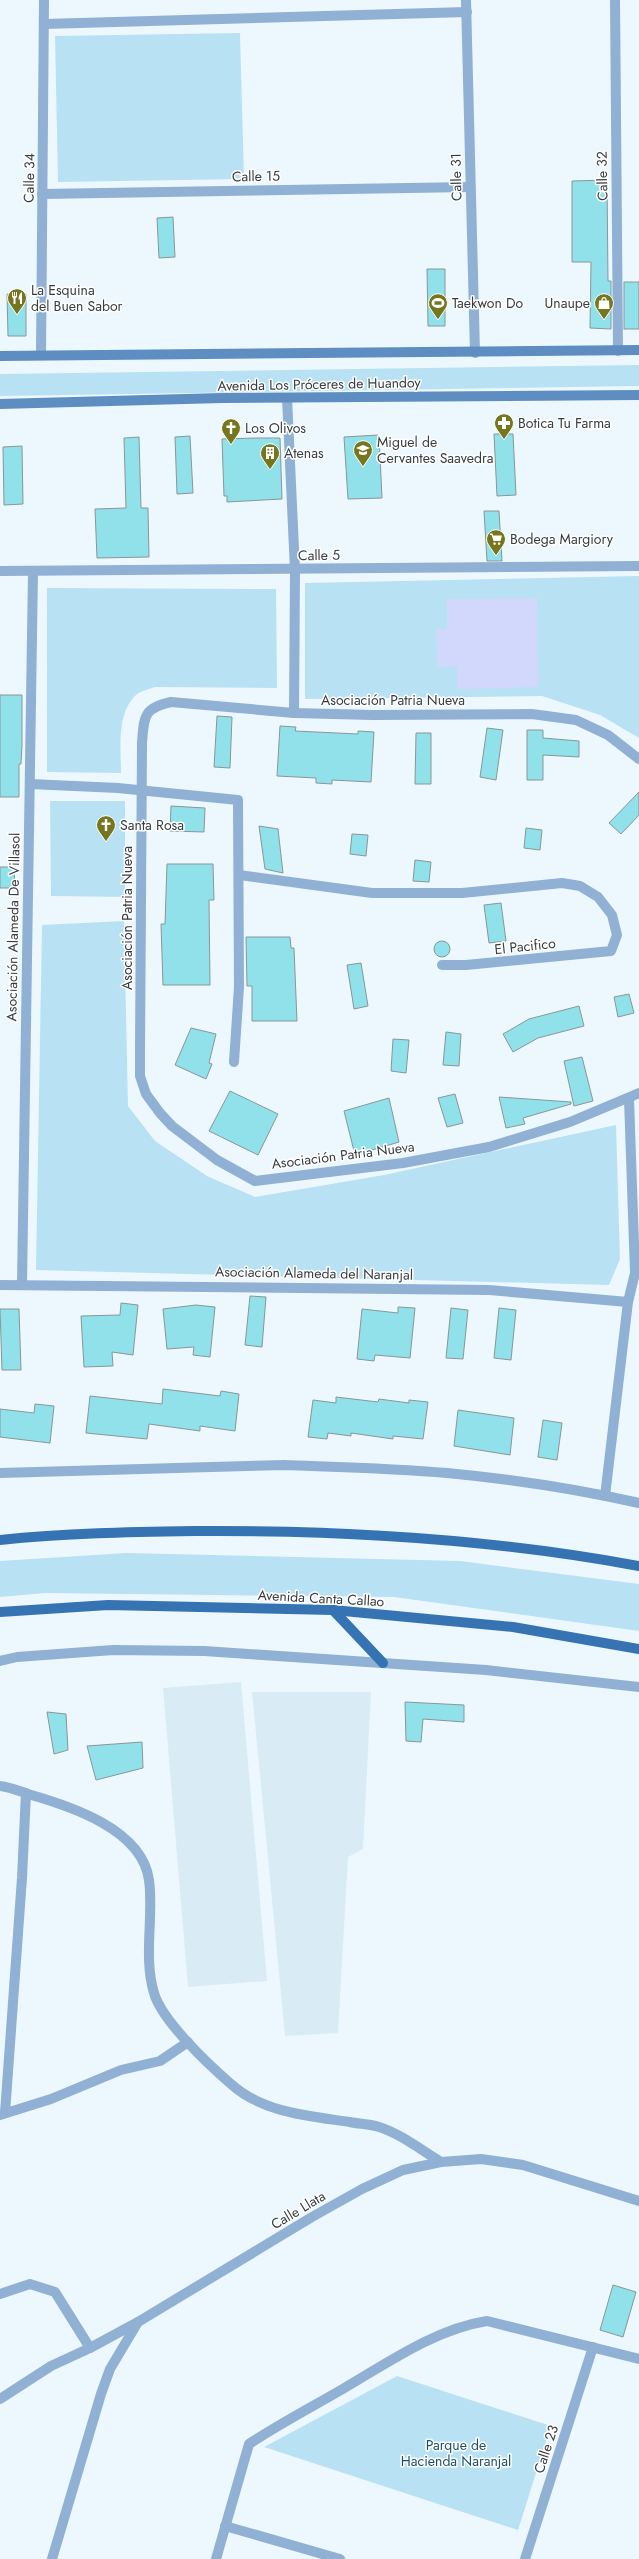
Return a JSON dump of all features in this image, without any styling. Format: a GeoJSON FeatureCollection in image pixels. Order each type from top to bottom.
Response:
{"type":"FeatureCollection","features":[{"type":"Feature","properties":{"kind":"main road","name":"Avenida Los Próceres de Huandoy"},"geometry":{"type":"LineString","coordinates":[[0,356],[475,353],[639,350]]}},
{"type":"Feature","properties":{"kind":"main road","name":"Avenida Los Próceres de Huandoy"},"geometry":{"type":"LineString","coordinates":[[0,404],[287,398],[639,395]]}},
{"type":"Feature","properties":{"kind":"main road"},"geometry":{"type":"LineString","coordinates":[[0,1540],[146,1532],[254,1531],[378,1536],[501,1546],[639,1566]]}},
{"type":"Feature","properties":{"kind":"main road","name":"Avenida Canta Callao"},"geometry":{"type":"LineString","coordinates":[[0,1612],[108,1605],[333,1610],[513,1627],[639,1649]]}},
{"type":"Feature","properties":{"kind":"main road"},"geometry":{"type":"LineString","coordinates":[[333,1610],[384,1664]]}},
{"type":"Feature","properties":{"kind":"street","name":"Calle 34"},"geometry":{"type":"LineString","coordinates":[[41,355],[44,0]]}},
{"type":"Feature","properties":{"kind":"street","name":"Calle 31"},"geometry":{"type":"LineString","coordinates":[[466,0],[475,353]]}},
{"type":"Feature","properties":{"kind":"street","name":"Calle 32"},"geometry":{"type":"LineString","coordinates":[[615,0],[618,351]]}},
{"type":"Feature","properties":{"kind":"street"},"geometry":{"type":"LineString","coordinates":[[44,24],[467,12]]}},
{"type":"Feature","properties":{"kind":"street","name":"Calle 15"},"geometry":{"type":"LineString","coordinates":[[42,194],[470,187]]}},
{"type":"Feature","properties":{"kind":"street"},"geometry":{"type":"LineString","coordinates":[[287,398],[295,570],[294,713]]}},
{"type":"Feature","properties":{"kind":"street","name":"Calle 5"},"geometry":{"type":"LineString","coordinates":[[0,571],[295,570],[639,566]]}},
{"type":"Feature","properties":{"kind":"street","name":"Asociación Alameda De Villasol"},"geometry":{"type":"LineString","coordinates":[[22,1284],[33,571]]}},
{"type":"Feature","properties":{"kind":"street","name":"Asociación Patria Nueva"},"geometry":{"type":"LineString","coordinates":[[639,759],[608,735],[576,720],[532,714],[373,715],[294,713],[171,702],[157,705],[148,712],[144,719],[142,790],[140,1076],[146,1094],[172,1126],[216,1160],[255,1181],[403,1162],[489,1148],[570,1122],[639,1093]]}},
{"type":"Feature","properties":{"kind":"street"},"geometry":{"type":"LineString","coordinates":[[30,784],[142,790],[238,800],[239,988],[234,1062]]}},
{"type":"Feature","properties":{"kind":"street","name":"El Pacifico"},"geometry":{"type":"LineString","coordinates":[[239,875],[372,893],[462,893],[562,883],[580,886],[598,897],[612,915],[617,935],[611,951],[442,966]]}},
{"type":"Feature","properties":{"kind":"street"},"geometry":{"type":"LineString","coordinates":[[605,1496],[628,1302],[635,1273],[629,1098]]}},
{"type":"Feature","properties":{"kind":"street","name":"Asociación Alameda del Naranjal"},"geometry":{"type":"LineString","coordinates":[[0,1285],[22,1284],[489,1290],[628,1302]]}},
{"type":"Feature","properties":{"kind":"street"},"geometry":{"type":"LineString","coordinates":[[0,1473],[284,1465],[448,1473],[605,1496],[639,1503]]}},
{"type":"Feature","properties":{"kind":"street"},"geometry":{"type":"LineString","coordinates":[[0,1661],[18,1657],[113,1650],[204,1652],[486,1670],[639,1687]]}},
{"type":"Feature","properties":{"kind":"street"},"geometry":{"type":"LineString","coordinates":[[0,1786],[85,1814],[113,1830],[130,1842],[141,1858],[148,1879],[148,1965],[154,1994],[163,2011],[188,2042],[232,2086],[262,2104],[297,2114],[379,2127],[441,2162]]}},
{"type":"Feature","properties":{"kind":"street"},"geometry":{"type":"LineString","coordinates":[[26,1794],[22,1886],[2,2114],[43,2101],[121,2070],[160,2061],[188,2042]]}},
{"type":"Feature","properties":{"kind":"street","name":"Calle Llata"},"geometry":{"type":"LineString","coordinates":[[0,2399],[51,2366],[90,2348],[138,2322],[362,2189],[403,2170],[441,2162],[481,2159],[523,2165],[639,2201]]}},
{"type":"Feature","properties":{"kind":"street"},"geometry":{"type":"LineString","coordinates":[[0,2294],[30,2284],[55,2292],[90,2348]]}},
{"type":"Feature","properties":{"kind":"street"},"geometry":{"type":"LineString","coordinates":[[216,2559],[249,2444],[390,2362],[451,2330],[466,2324],[487,2321],[639,2359]]}},
{"type":"Feature","properties":{"kind":"street"},"geometry":{"type":"LineString","coordinates":[[52,2559],[100,2394],[110,2369],[138,2322]]}},
{"type":"Feature","properties":{"kind":"street","name":"Calle 23"},"geometry":{"type":"LineString","coordinates":[[525,2559],[592,2347]]}},
{"type":"Feature","properties":{"kind":"street"},"geometry":{"type":"LineString","coordinates":[[225,2526],[340,2559]]}},
{"type":"Feature","properties":{"kind":"shaded area"},"geometry":{"type":"Polygon","coordinates":[[[537,598],[538,687],[457,689],[457,666],[437,667],[436,629],[447,629],[447,599],[537,598]]]}},
{"type":"Feature","properties":{"kind":"shaded area"},"geometry":{"type":"Polygon","coordinates":[[[241,1682],[267,1981],[188,1987],[163,1688],[241,1682]]]}},
{"type":"Feature","properties":{"kind":"shaded area"},"geometry":{"type":"Polygon","coordinates":[[[252,1692],[371,1692],[363,1849],[348,1857],[338,2033],[285,2036],[252,1692]]]}},
{"type":"Feature","properties":{"kind":"green space"},"geometry":{"type":"Polygon","coordinates":[[[240,33],[244,179],[58,182],[55,36],[240,33]]]}},
{"type":"Feature","properties":{"kind":"green space"},"geometry":{"type":"Polygon","coordinates":[[[639,365],[639,386],[0,396],[0,374],[639,365]]]}},
{"type":"Feature","properties":{"kind":"green space"},"geometry":{"type":"Polygon","coordinates":[[[639,576],[639,738],[600,715],[542,696],[305,699],[305,583],[639,576]]]}},
{"type":"Feature","properties":{"kind":"green space"},"geometry":{"type":"Polygon","coordinates":[[[47,588],[276,589],[277,688],[155,687],[143,691],[137,694],[130,702],[123,720],[121,731],[121,773],[47,772],[47,588]]]}},
{"type":"Feature","properties":{"kind":"green space"},"geometry":{"type":"Polygon","coordinates":[[[50,801],[125,801],[125,897],[51,896],[50,801]]]}},
{"type":"Feature","properties":{"kind":"green space"},"geometry":{"type":"Polygon","coordinates":[[[124,921],[128,1106],[155,1141],[207,1176],[255,1197],[384,1175],[616,1125],[620,1259],[609,1285],[36,1270],[42,925],[124,921]]]}},
{"type":"Feature","properties":{"kind":"green space"},"geometry":{"type":"Polygon","coordinates":[[[126,1553],[460,1561],[639,1584],[639,1631],[394,1597],[45,1593],[0,1597],[0,1561],[126,1553]]]}},
{"type":"Feature","properties":{"kind":"green space","name":"Parque de Hacienda Naranjal"},"geometry":{"type":"Polygon","coordinates":[[[397,2376],[551,2426],[518,2530],[264,2447],[397,2376]]]}},
{"type":"Feature","properties":{"kind":"building"},"geometry":{"type":"Polygon","coordinates":[[[607,180],[608,281],[611,281],[611,329],[590,328],[591,262],[572,262],[572,181],[607,180]]]}},
{"type":"Feature","properties":{"kind":"building"},"geometry":{"type":"Polygon","coordinates":[[[173,217],[175,257],[159,258],[157,218],[173,217]]]}},
{"type":"Feature","properties":{"kind":"building"},"geometry":{"type":"Polygon","coordinates":[[[427,269],[445,269],[445,326],[428,326],[427,269]]]}},
{"type":"Feature","properties":{"kind":"building"},"geometry":{"type":"Polygon","coordinates":[[[624,282],[639,282],[639,329],[624,329],[624,282]]]}},
{"type":"Feature","properties":{"kind":"building","name":"La Esquina del Buen Sabor"},"geometry":{"type":"Polygon","coordinates":[[[7,294],[26,294],[26,336],[8,336],[7,294]]]}},
{"type":"Feature","properties":{"kind":"building"},"geometry":{"type":"Polygon","coordinates":[[[494,434],[513,434],[516,495],[497,496],[494,434]]]}},
{"type":"Feature","properties":{"kind":"building","name":"Miguel de Cervantes Saavedra"},"geometry":{"type":"Polygon","coordinates":[[[379,435],[382,498],[348,499],[344,437],[379,435]]]}},
{"type":"Feature","properties":{"kind":"building"},"geometry":{"type":"Polygon","coordinates":[[[190,436],[193,493],[177,494],[175,437],[190,436]]]}},
{"type":"Feature","properties":{"kind":"building"},"geometry":{"type":"Polygon","coordinates":[[[139,437],[141,508],[148,508],[149,557],[97,558],[95,509],[126,508],[124,438],[139,437]]]}},
{"type":"Feature","properties":{"kind":"building"},"geometry":{"type":"Polygon","coordinates":[[[280,438],[282,499],[227,502],[227,496],[224,496],[222,439],[280,438]]]}},
{"type":"Feature","properties":{"kind":"building"},"geometry":{"type":"Polygon","coordinates":[[[22,446],[23,504],[4,505],[3,447],[22,446]]]}},
{"type":"Feature","properties":{"kind":"building"},"geometry":{"type":"Polygon","coordinates":[[[484,511],[499,511],[502,561],[487,561],[484,511]]]}},
{"type":"Feature","properties":{"kind":"building"},"geometry":{"type":"Polygon","coordinates":[[[0,695],[22,695],[22,745],[21,764],[19,764],[19,797],[0,797],[0,695]]]}},
{"type":"Feature","properties":{"kind":"building"},"geometry":{"type":"Polygon","coordinates":[[[217,716],[232,717],[230,768],[214,767],[217,716]]]}},
{"type":"Feature","properties":{"kind":"building"},"geometry":{"type":"Polygon","coordinates":[[[280,726],[296,727],[295,731],[358,734],[358,731],[374,732],[371,782],[332,780],[332,784],[316,783],[316,778],[277,776],[280,726]]]}},
{"type":"Feature","properties":{"kind":"building"},"geometry":{"type":"Polygon","coordinates":[[[487,728],[503,730],[496,780],[480,777],[487,728]]]}},
{"type":"Feature","properties":{"kind":"building"},"geometry":{"type":"Polygon","coordinates":[[[527,730],[543,730],[543,738],[579,741],[579,757],[543,755],[543,780],[527,780],[527,730]]]}},
{"type":"Feature","properties":{"kind":"building"},"geometry":{"type":"Polygon","coordinates":[[[416,733],[431,733],[431,784],[415,784],[416,733]]]}},
{"type":"Feature","properties":{"kind":"building"},"geometry":{"type":"Polygon","coordinates":[[[639,792],[639,815],[621,834],[609,823],[639,792]]]}},
{"type":"Feature","properties":{"kind":"building"},"geometry":{"type":"Polygon","coordinates":[[[171,806],[205,808],[204,832],[170,831],[171,806]]]}},
{"type":"Feature","properties":{"kind":"building"},"geometry":{"type":"Polygon","coordinates":[[[259,826],[278,829],[283,873],[265,869],[259,826]]]}},
{"type":"Feature","properties":{"kind":"building"},"geometry":{"type":"Polygon","coordinates":[[[526,828],[542,830],[540,850],[524,848],[526,828]]]}},
{"type":"Feature","properties":{"kind":"building"},"geometry":{"type":"Polygon","coordinates":[[[352,834],[368,835],[366,856],[350,854],[352,834]]]}},
{"type":"Feature","properties":{"kind":"building"},"geometry":{"type":"Polygon","coordinates":[[[415,860],[431,862],[429,882],[413,881],[415,860]]]}},
{"type":"Feature","properties":{"kind":"building"},"geometry":{"type":"Polygon","coordinates":[[[167,864],[213,864],[214,900],[209,900],[210,985],[163,985],[161,924],[165,924],[167,864]]]}},
{"type":"Feature","properties":{"kind":"building"},"geometry":{"type":"Polygon","coordinates":[[[0,867],[14,867],[15,888],[0,888],[0,867]]]}},
{"type":"Feature","properties":{"kind":"building"},"geometry":{"type":"Polygon","coordinates":[[[501,903],[506,941],[489,943],[484,905],[501,903]]]}},
{"type":"Feature","properties":{"kind":"building"},"geometry":{"type":"Polygon","coordinates":[[[246,937],[290,937],[291,948],[294,948],[297,1021],[252,1021],[252,986],[247,986],[246,937]]]}},
{"type":"Feature","properties":{"kind":"building"},"geometry":{"type":"Polygon","coordinates":[[[439,941],[445,941],[450,946],[448,955],[445,957],[439,957],[434,952],[434,946],[439,941]]]}},
{"type":"Feature","properties":{"kind":"building"},"geometry":{"type":"Polygon","coordinates":[[[361,963],[368,1006],[354,1009],[347,965],[361,963]]]}},
{"type":"Feature","properties":{"kind":"building"},"geometry":{"type":"Polygon","coordinates":[[[629,994],[634,1013],[618,1017],[614,997],[629,994]]]}},
{"type":"Feature","properties":{"kind":"building"},"geometry":{"type":"Polygon","coordinates":[[[579,1006],[584,1026],[538,1038],[513,1052],[503,1034],[529,1019],[579,1006]]]}},
{"type":"Feature","properties":{"kind":"building"},"geometry":{"type":"Polygon","coordinates":[[[191,1028],[216,1034],[209,1063],[212,1064],[206,1079],[175,1065],[191,1028]]]}},
{"type":"Feature","properties":{"kind":"building"},"geometry":{"type":"Polygon","coordinates":[[[446,1032],[461,1034],[459,1066],[443,1065],[446,1032]]]}},
{"type":"Feature","properties":{"kind":"building"},"geometry":{"type":"Polygon","coordinates":[[[393,1039],[409,1040],[406,1073],[391,1071],[393,1039]]]}},
{"type":"Feature","properties":{"kind":"building"},"geometry":{"type":"Polygon","coordinates":[[[582,1057],[593,1101],[574,1106],[564,1061],[582,1057]]]}},
{"type":"Feature","properties":{"kind":"building"},"geometry":{"type":"Polygon","coordinates":[[[230,1091],[278,1114],[258,1155],[209,1131],[230,1091]]]}},
{"type":"Feature","properties":{"kind":"building"},"geometry":{"type":"Polygon","coordinates":[[[455,1094],[463,1123],[447,1127],[438,1098],[455,1094]]]}},
{"type":"Feature","properties":{"kind":"building"},"geometry":{"type":"Polygon","coordinates":[[[499,1097],[571,1102],[571,1104],[523,1118],[525,1124],[506,1128],[499,1097]]]}},
{"type":"Feature","properties":{"kind":"building"},"geometry":{"type":"Polygon","coordinates":[[[389,1098],[399,1142],[355,1155],[344,1111],[389,1098]]]}},
{"type":"Feature","properties":{"kind":"building"},"geometry":{"type":"Polygon","coordinates":[[[250,1296],[266,1297],[262,1347],[245,1345],[250,1296]]]}},
{"type":"Feature","properties":{"kind":"building"},"geometry":{"type":"Polygon","coordinates":[[[121,1303],[138,1305],[133,1355],[112,1352],[113,1366],[84,1367],[81,1316],[120,1315],[121,1303]]]}},
{"type":"Feature","properties":{"kind":"building"},"geometry":{"type":"Polygon","coordinates":[[[196,1305],[215,1307],[210,1357],[193,1355],[194,1347],[167,1349],[163,1309],[196,1305]]]}},
{"type":"Feature","properties":{"kind":"building"},"geometry":{"type":"Polygon","coordinates":[[[398,1307],[415,1308],[410,1358],[375,1355],[374,1361],[357,1359],[362,1309],[398,1313],[398,1307]]]}},
{"type":"Feature","properties":{"kind":"building"},"geometry":{"type":"Polygon","coordinates":[[[451,1308],[468,1310],[463,1359],[446,1358],[451,1308]]]}},
{"type":"Feature","properties":{"kind":"building"},"geometry":{"type":"Polygon","coordinates":[[[499,1308],[516,1310],[511,1360],[494,1358],[499,1308]]]}},
{"type":"Feature","properties":{"kind":"building"},"geometry":{"type":"Polygon","coordinates":[[[0,1309],[19,1309],[21,1370],[2,1370],[0,1309]]]}},
{"type":"Feature","properties":{"kind":"building"},"geometry":{"type":"Polygon","coordinates":[[[163,1389],[220,1396],[221,1391],[239,1394],[235,1431],[200,1426],[200,1431],[149,1424],[147,1439],[86,1433],[90,1396],[162,1404],[163,1389]]]}},
{"type":"Feature","properties":{"kind":"building"},"geometry":{"type":"Polygon","coordinates":[[[336,1397],[378,1402],[379,1399],[409,1403],[409,1400],[428,1402],[423,1439],[393,1436],[393,1439],[351,1433],[351,1436],[328,1433],[327,1439],[308,1437],[313,1400],[336,1403],[336,1397]]]}},
{"type":"Feature","properties":{"kind":"building"},"geometry":{"type":"Polygon","coordinates":[[[35,1404],[54,1406],[50,1443],[0,1437],[0,1409],[34,1413],[35,1404]]]}},
{"type":"Feature","properties":{"kind":"building"},"geometry":{"type":"Polygon","coordinates":[[[458,1410],[514,1418],[510,1455],[454,1446],[458,1410]]]}},
{"type":"Feature","properties":{"kind":"building"},"geometry":{"type":"Polygon","coordinates":[[[543,1420],[562,1423],[557,1460],[538,1457],[543,1420]]]}},
{"type":"Feature","properties":{"kind":"building"},"geometry":{"type":"Polygon","coordinates":[[[405,1702],[464,1705],[464,1722],[423,1719],[421,1742],[406,1741],[405,1702]]]}},
{"type":"Feature","properties":{"kind":"building"},"geometry":{"type":"Polygon","coordinates":[[[47,1712],[66,1714],[68,1750],[54,1754],[47,1712]]]}},
{"type":"Feature","properties":{"kind":"building"},"geometry":{"type":"Polygon","coordinates":[[[142,1742],[143,1768],[96,1780],[87,1746],[142,1742]]]}},
{"type":"Feature","properties":{"kind":"building"},"geometry":{"type":"Polygon","coordinates":[[[613,2285],[636,2292],[623,2337],[600,2330],[613,2285]]]}},
{"type":"Feature","properties":{"kind":"place","name":"La Esquina del Buen Sabor"},"geometry":{"type":"Point","coordinates":[17,315]}},
{"type":"Feature","properties":{"kind":"place","name":"Taekwon Do"},"geometry":{"type":"Point","coordinates":[438,320]}},
{"type":"Feature","properties":{"kind":"place","name":"Unaupe"},"geometry":{"type":"Point","coordinates":[604,320]}},
{"type":"Feature","properties":{"kind":"place","name":"Botica Tu Farma"},"geometry":{"type":"Point","coordinates":[504,440]}},
{"type":"Feature","properties":{"kind":"place","name":"Los Olivos"},"geometry":{"type":"Point","coordinates":[231,445]}},
{"type":"Feature","properties":{"kind":"place","name":"Miguel de Cervantes Saavedra"},"geometry":{"type":"Point","coordinates":[363,467]}},
{"type":"Feature","properties":{"kind":"place","name":"Atenas"},"geometry":{"type":"Point","coordinates":[270,470]}},
{"type":"Feature","properties":{"kind":"place","name":"Bodega Margiory"},"geometry":{"type":"Point","coordinates":[496,556]}},
{"type":"Feature","properties":{"kind":"place","name":"Santa Rosa"},"geometry":{"type":"Point","coordinates":[106,842]}}]}
